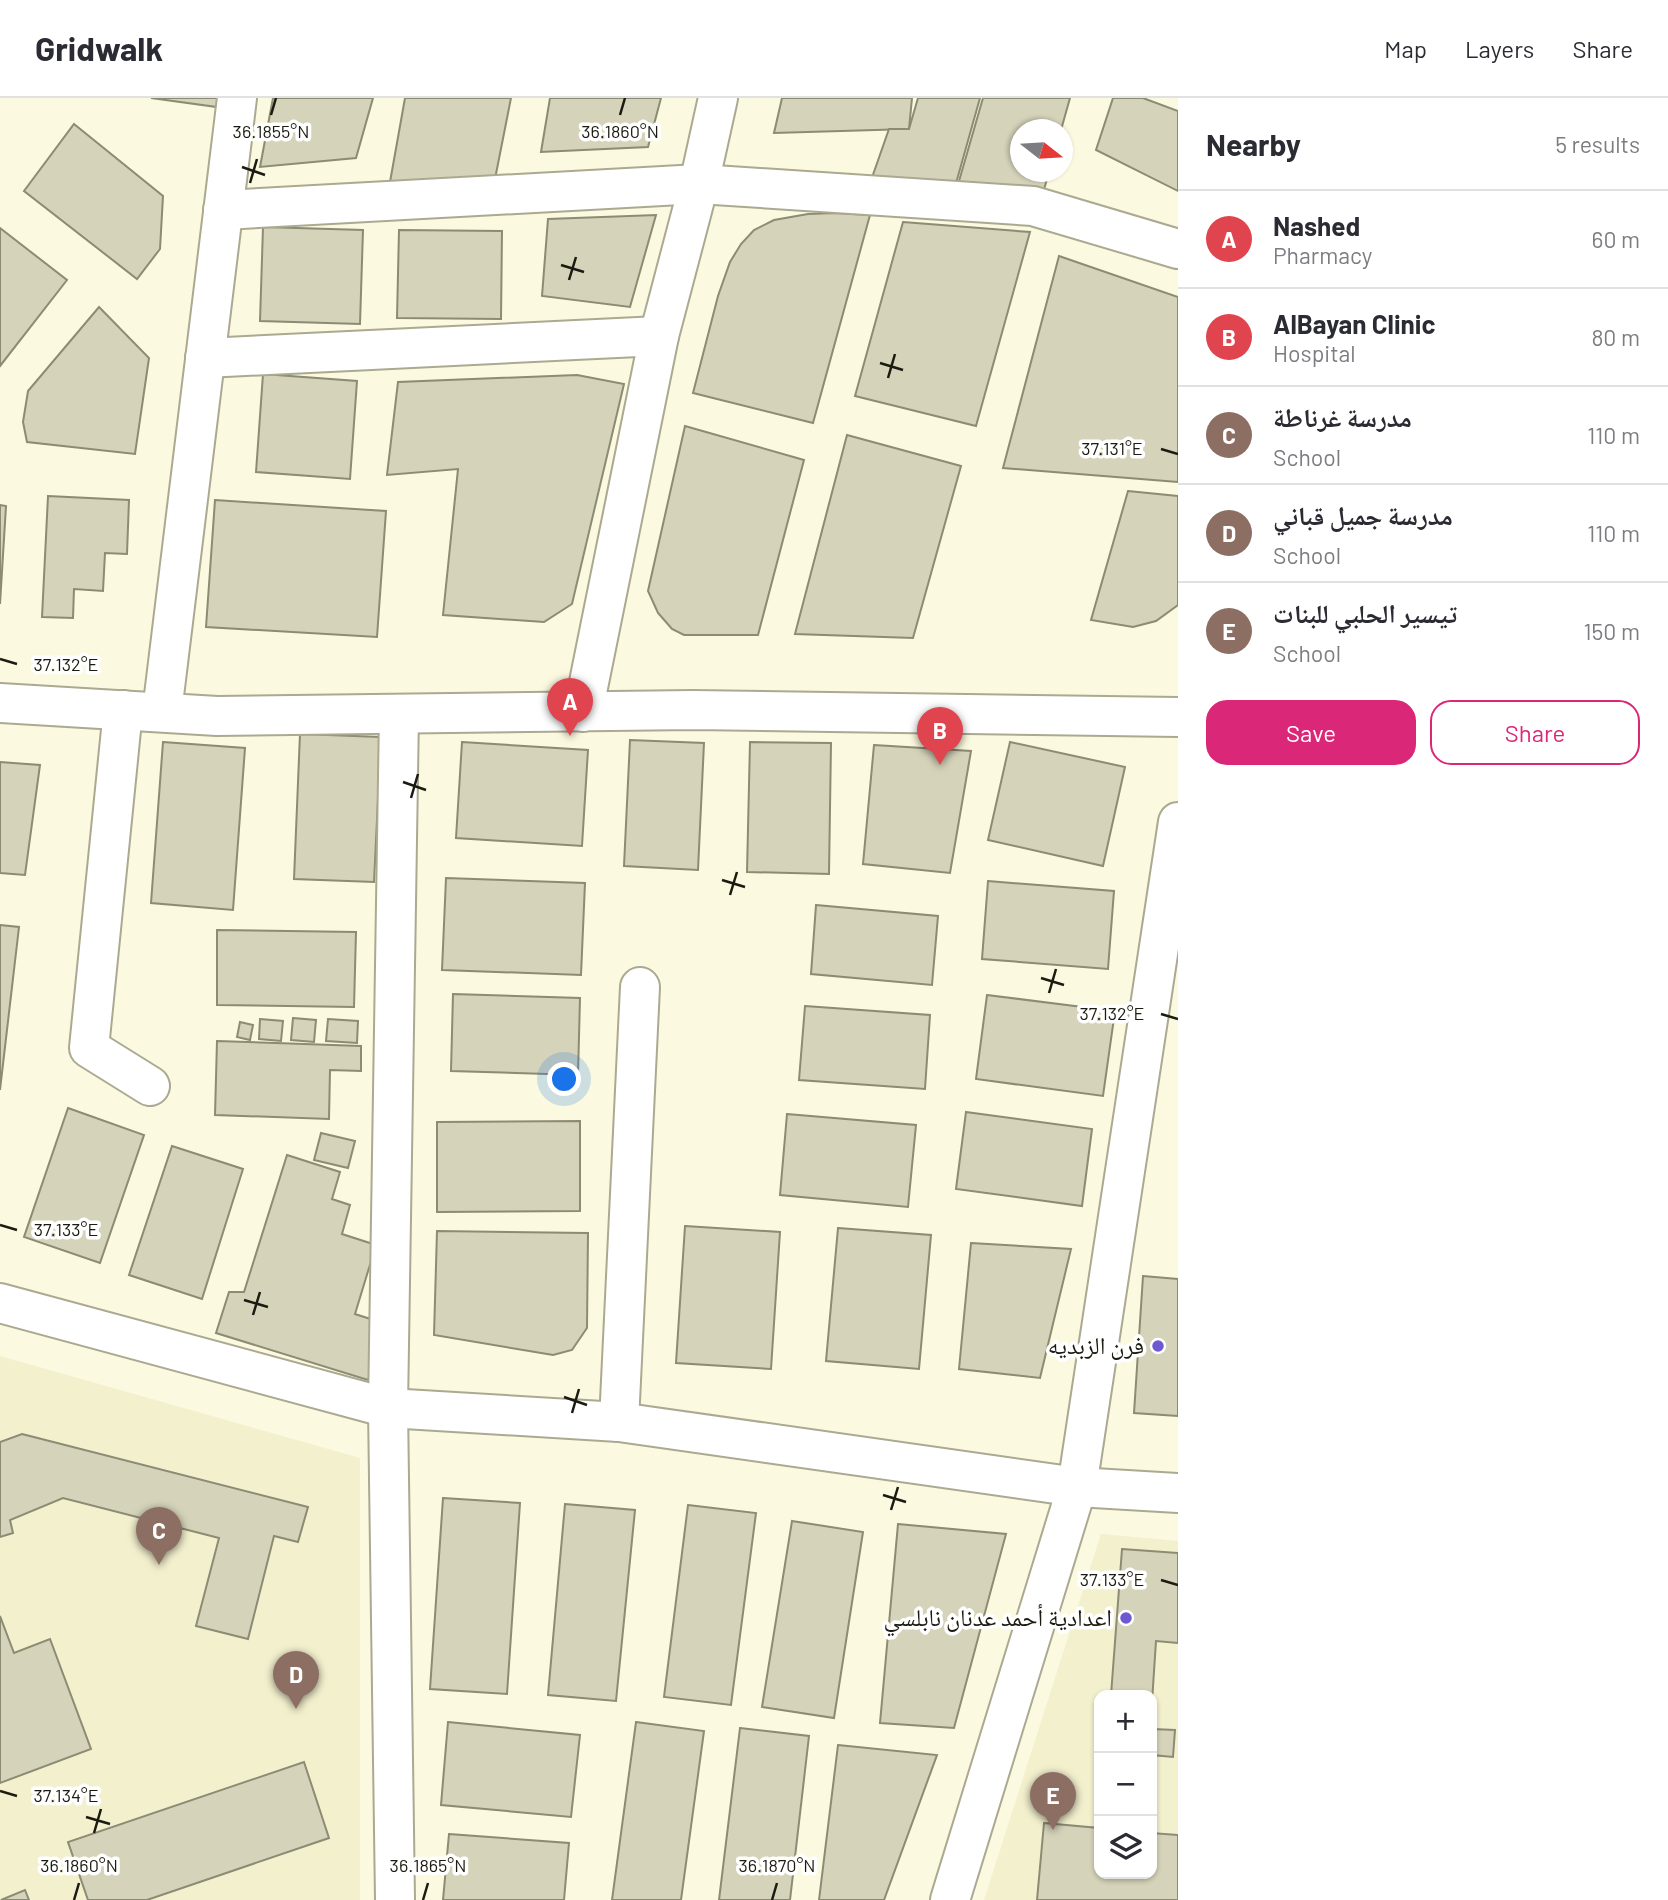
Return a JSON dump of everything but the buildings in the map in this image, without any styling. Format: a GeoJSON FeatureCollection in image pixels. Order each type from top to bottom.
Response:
{"type":"FeatureCollection","features":[{"type":"Feature","properties":{"kind":"street"},"geometry":{"type":"LineString","coordinates":[[163,712],[237,98]]}},
{"type":"Feature","properties":{"kind":"street"},"geometry":{"type":"LineString","coordinates":[[583,712],[659,336],[699,184],[718,98]]}},
{"type":"Feature","properties":{"kind":"street"},"geometry":{"type":"LineString","coordinates":[[223,210],[699,184],[1034,206],[1178,249]]}},
{"type":"Feature","properties":{"kind":"street"},"geometry":{"type":"LineString","coordinates":[[205,358],[659,336]]}},
{"type":"Feature","properties":{"kind":"street"},"geometry":{"type":"LineString","coordinates":[[0,703],[217,716],[693,710],[1178,718]]}},
{"type":"Feature","properties":{"kind":"street"},"geometry":{"type":"LineString","coordinates":[[123,710],[89,1048],[149,1086]]}},
{"type":"Feature","properties":{"kind":"street"},"geometry":{"type":"LineString","coordinates":[[395,1900],[388,1408],[400,714]]}},
{"type":"Feature","properties":{"kind":"street"},"geometry":{"type":"LineString","coordinates":[[950,1900],[1077,1487],[1178,822]]}},
{"type":"Feature","properties":{"kind":"street"},"geometry":{"type":"LineString","coordinates":[[619,1422],[640,988]]}},
{"type":"Feature","properties":{"kind":"street"},"geometry":{"type":"LineString","coordinates":[[0,1303],[388,1408],[619,1422],[1077,1487],[1178,1493]]}},
{"type":"Feature","properties":{"kind":"shaded area"},"geometry":{"type":"Polygon","coordinates":[[[0,1356],[360,1458],[360,1900],[0,1900],[0,1356]]]}},
{"type":"Feature","properties":{"kind":"shaded area","name":"اعدادية أحمد عدنان نابلسي"},"geometry":{"type":"Polygon","coordinates":[[[1101,1534],[1178,1541],[1178,1900],[984,1900],[1101,1534]]]}},
{"type":"Feature","properties":{"kind":"place","name":"Nashed"},"geometry":{"type":"Point","coordinates":[570,736]}},
{"type":"Feature","properties":{"kind":"place","name":"AlBayan Clinic"},"geometry":{"type":"Point","coordinates":[940,765]}},
{"type":"Feature","properties":{"kind":"place","name":"فرن الزبديه"},"geometry":{"type":"Point","coordinates":[1158,1346]}},
{"type":"Feature","properties":{"kind":"place","name":"مدرسة غرناطة"},"geometry":{"type":"Point","coordinates":[159,1565]}},
{"type":"Feature","properties":{"kind":"place","name":"اعدادية أحمد عدنان نابلسي"},"geometry":{"type":"Point","coordinates":[1126,1618]}},
{"type":"Feature","properties":{"kind":"place","name":"مدرسة جميل قباني"},"geometry":{"type":"Point","coordinates":[296,1709]}},
{"type":"Feature","properties":{"kind":"place","name":"تيسير الحلبي للبنات"},"geometry":{"type":"Point","coordinates":[1053,1830]}}]}
